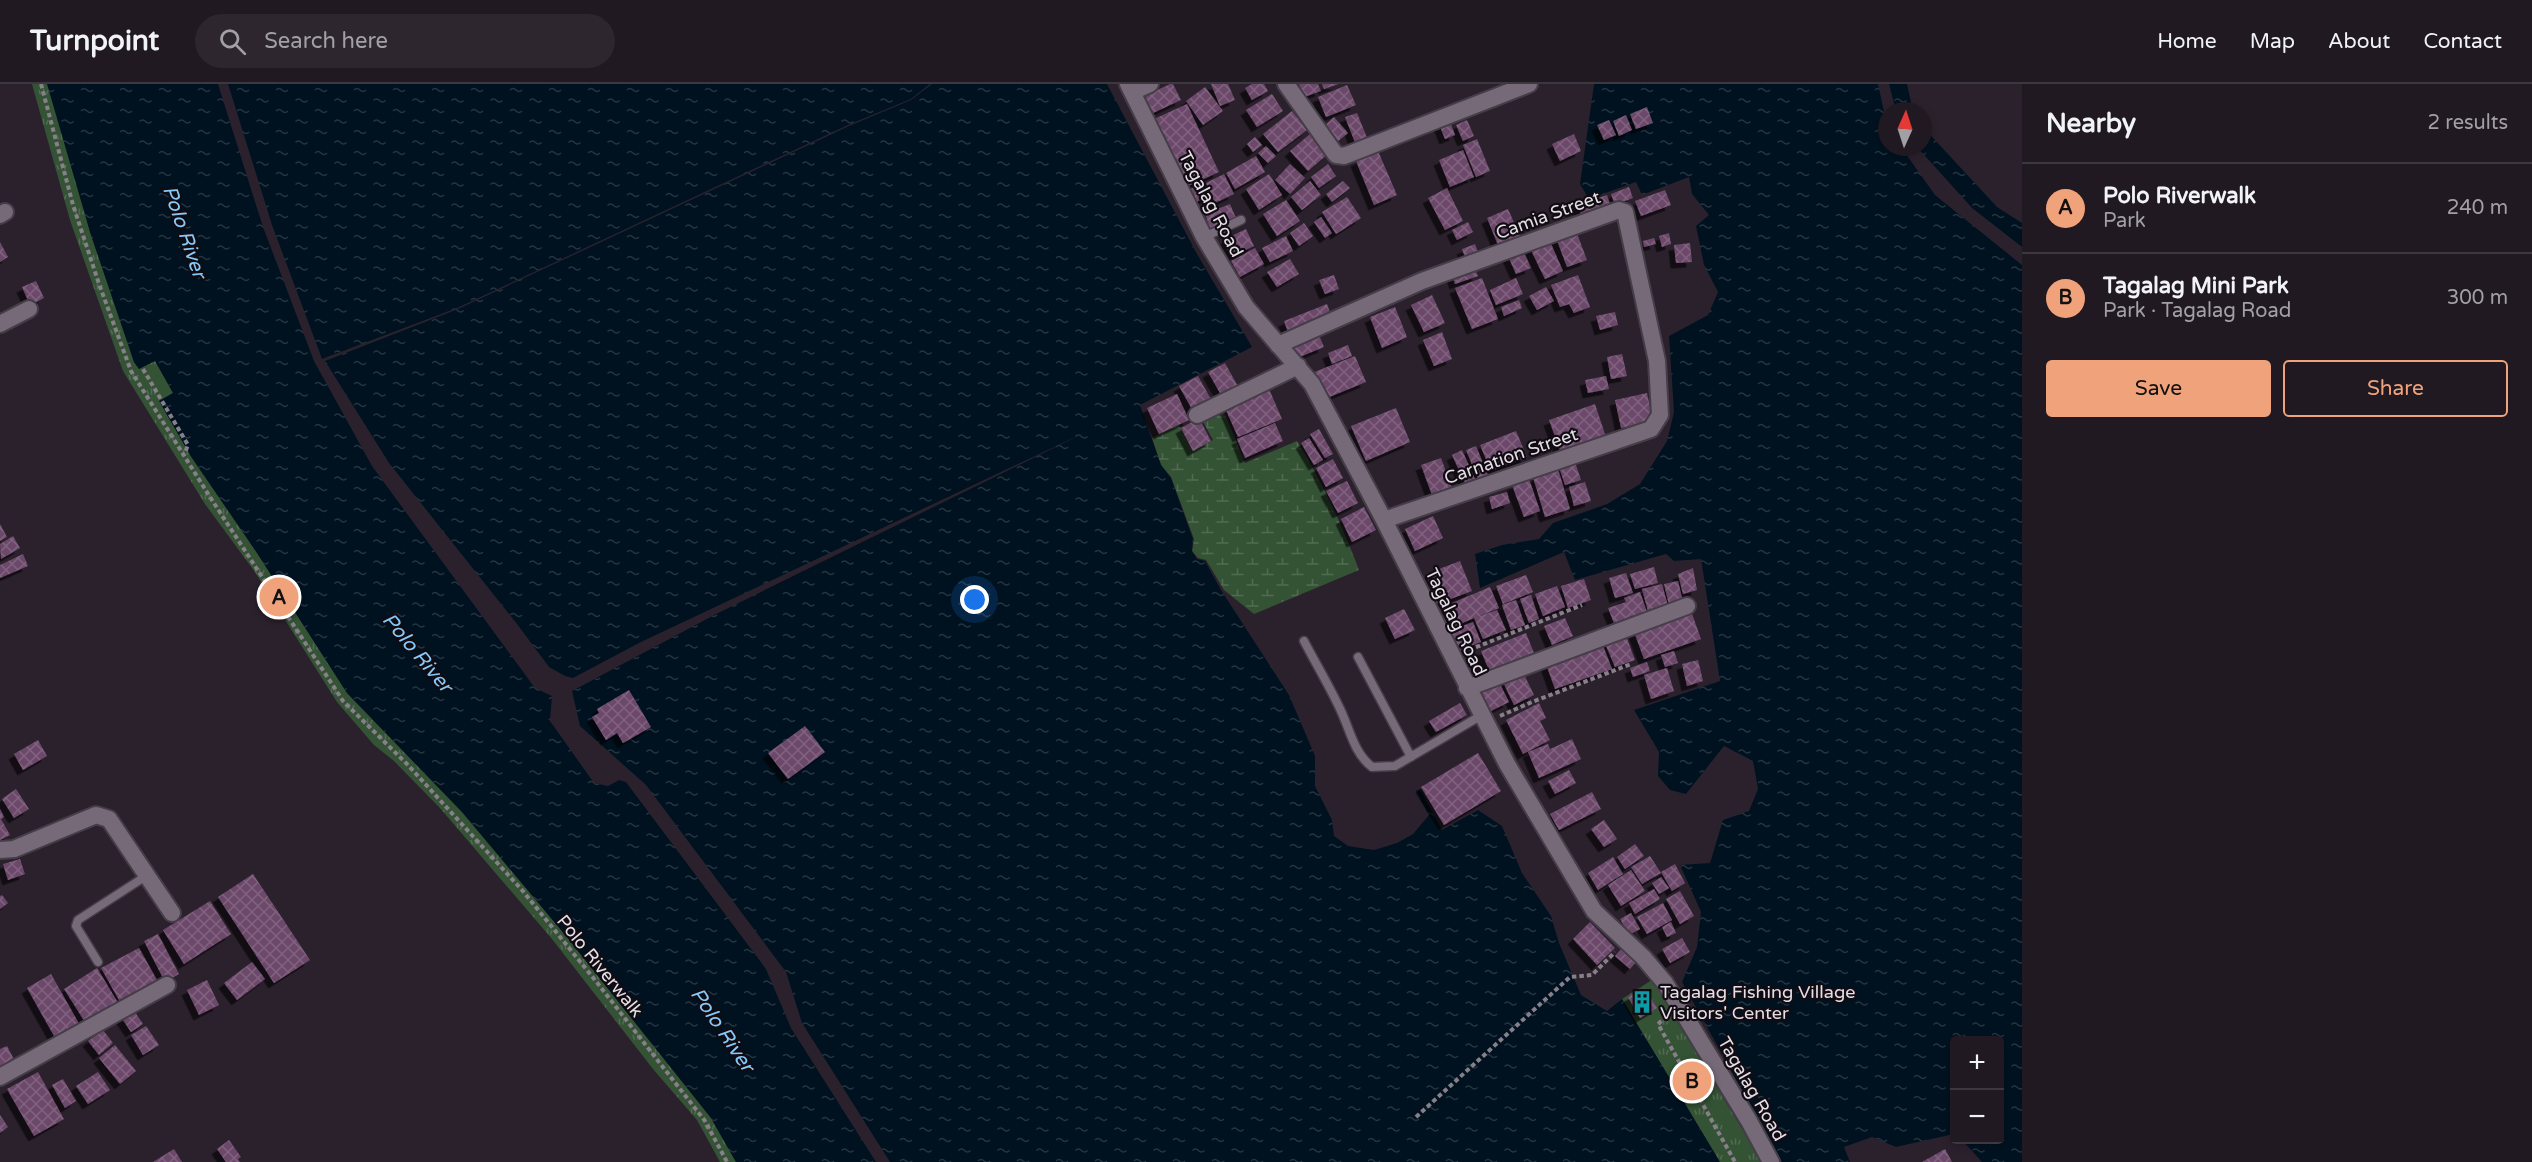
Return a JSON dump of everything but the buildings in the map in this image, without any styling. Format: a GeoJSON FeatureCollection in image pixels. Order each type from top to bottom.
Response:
{"type":"FeatureCollection","features":[{"type":"Feature","properties":{"kind":"street"},"geometry":{"type":"LineString","coordinates":[[1130,88],[1150,84]]}},
{"type":"Feature","properties":{"kind":"street"},"geometry":{"type":"LineString","coordinates":[[1286,84],[1336,154],[1344,156],[1529,84]]}},
{"type":"Feature","properties":{"kind":"street","name":"Tagalag Road"},"geometry":{"type":"LineString","coordinates":[[1130,88],[1204,237],[1246,307],[1312,384],[1384,520],[1507,764],[1594,911],[1665,983],[1749,1121],[1771,1162]]}},
{"type":"Feature","properties":{"kind":"street","name":"Camia Street"},"geometry":{"type":"LineString","coordinates":[[1278,345],[1422,281],[1622,210],[1625,212],[1657,361],[1660,415],[1651,429]]}},
{"type":"Feature","properties":{"kind":"street"},"geometry":{"type":"LineString","coordinates":[[0,324],[29,309]]}},
{"type":"Feature","properties":{"kind":"street"},"geometry":{"type":"LineString","coordinates":[[1197,415],[1298,366]]}},
{"type":"Feature","properties":{"kind":"street","name":"Carnation Street"},"geometry":{"type":"LineString","coordinates":[[1384,520],[1651,429]]}},
{"type":"Feature","properties":{"kind":"street"},"geometry":{"type":"LineString","coordinates":[[1467,688],[1688,606]]}},
{"type":"Feature","properties":{"kind":"street"},"geometry":{"type":"LineString","coordinates":[[0,850],[14,849],[96,815],[103,815],[109,819],[172,913]]}},
{"type":"Feature","properties":{"kind":"street"},"geometry":{"type":"LineString","coordinates":[[0,1077],[167,985]]}},
{"type":"Feature","properties":{"kind":"lane"},"geometry":{"type":"LineString","coordinates":[[1204,237],[1241,219]]}},
{"type":"Feature","properties":{"kind":"lane"},"geometry":{"type":"LineString","coordinates":[[1304,641],[1364,761],[1372,767],[1395,766],[1484,719]]}},
{"type":"Feature","properties":{"kind":"lane"},"geometry":{"type":"LineString","coordinates":[[1358,657],[1411,757]]}},
{"type":"Feature","properties":{"kind":"lane"},"geometry":{"type":"LineString","coordinates":[[98,962],[76,926],[78,920],[146,876]]}},
{"type":"Feature","properties":{"kind":"path","name":"Polo Riverwalk"},"geometry":{"type":"LineString","coordinates":[[41,84],[73,205],[131,371],[184,456],[343,700],[407,764],[529,899],[596,980],[705,1121],[727,1162]]}},
{"type":"Feature","properties":{"kind":"path"},"geometry":{"type":"LineString","coordinates":[[143,369],[188,445],[184,456]]}},
{"type":"Feature","properties":{"kind":"path"},"geometry":{"type":"LineString","coordinates":[[1452,657],[1582,605]]}},
{"type":"Feature","properties":{"kind":"path"},"geometry":{"type":"LineString","coordinates":[[1484,719],[1631,664]]}},
{"type":"Feature","properties":{"kind":"path"},"geometry":{"type":"LineString","coordinates":[[1416,1117],[1570,977],[1592,975],[1626,941]]}},
{"type":"Feature","properties":{"kind":"path"},"geometry":{"type":"LineString","coordinates":[[1672,1013],[1658,1024],[1735,1162]]}},
{"type":"Feature","properties":{"kind":"green space"},"geometry":{"type":"Polygon","coordinates":[[[32,84],[54,84],[90,232],[134,362],[139,369],[155,360],[173,393],[165,398],[193,447],[190,455],[257,553],[347,693],[462,812],[566,936],[711,1118],[736,1162],[720,1162],[697,1120],[653,1069],[552,939],[440,808],[394,761],[374,745],[337,702],[255,572],[205,504],[123,371],[70,220],[32,84]]]}},
{"type":"Feature","properties":{"kind":"green space"},"geometry":{"type":"Polygon","coordinates":[[[1222,407],[1245,463],[1297,441],[1331,504],[1359,570],[1254,614],[1224,590],[1206,560],[1198,558],[1192,551],[1194,539],[1171,477],[1161,465],[1152,438],[1179,425],[1193,451],[1213,440],[1201,418],[1222,407]]]}},
{"type":"Feature","properties":{"kind":"green space"},"geometry":{"type":"Polygon","coordinates":[[[1652,980],[1762,1162],[1720,1162],[1622,999],[1652,980]]]}},
{"type":"Feature","properties":{"kind":"water","name":"Polo River"},"geometry":{"type":"Polygon","coordinates":[[[47,84],[218,84],[263,227],[314,361],[372,466],[535,688],[552,696],[550,721],[594,783],[608,786],[619,780],[626,782],[766,969],[791,1028],[876,1162],[736,1162],[711,1118],[566,936],[462,812],[347,693],[257,553],[190,455],[159,401],[173,393],[155,361],[139,369],[134,362],[90,232],[47,84]]]}},
{"type":"Feature","properties":{"kind":"water"},"geometry":{"type":"Polygon","coordinates":[[[228,84],[930,84],[911,99],[848,125],[457,308],[322,359],[272,225],[228,84]]]}},
{"type":"Feature","properties":{"kind":"water"},"geometry":{"type":"Polygon","coordinates":[[[932,84],[1107,84],[1197,254],[1252,347],[1140,405],[1161,465],[1171,478],[1193,539],[1192,551],[1197,559],[1205,561],[1221,590],[1289,695],[1315,756],[1315,786],[1332,820],[1334,836],[1348,846],[1374,850],[1397,843],[1413,834],[1429,815],[1416,791],[1420,789],[1442,830],[1478,810],[1502,826],[1522,873],[1551,916],[1559,943],[1581,995],[1607,1011],[1622,999],[1720,1162],[890,1162],[802,1023],[786,972],[646,785],[580,726],[572,691],[716,614],[1088,431],[641,642],[573,678],[549,667],[389,463],[325,361],[458,309],[849,126],[911,100],[932,84]]]}},
{"type":"Feature","properties":{"kind":"water"},"geometry":{"type":"Polygon","coordinates":[[[1594,84],[1878,84],[1882,102],[1878,102],[1878,156],[1907,156],[1935,195],[2022,265],[2022,1162],[1982,1162],[1966,1144],[2004,1144],[2004,1036],[1950,1036],[1950,1135],[1896,1147],[1872,1137],[1844,1147],[1850,1162],[1782,1162],[1682,982],[1697,947],[1701,912],[1680,865],[1710,863],[1723,820],[1749,811],[1758,789],[1753,761],[1724,746],[1686,794],[1670,790],[1658,776],[1659,752],[1634,710],[1720,681],[1701,559],[1674,561],[1666,554],[1575,580],[1564,552],[1480,588],[1475,554],[1502,545],[1539,539],[1553,523],[1607,504],[1640,484],[1667,441],[1674,412],[1669,336],[1708,315],[1718,292],[1704,265],[1696,226],[1709,215],[1692,194],[1689,177],[1642,195],[1636,182],[1589,199],[1580,184],[1594,84]]]}},
{"type":"Feature","properties":{"kind":"water"},"geometry":{"type":"Polygon","coordinates":[[[1889,84],[1907,84],[1911,102],[1894,102],[1889,84]]]}},
{"type":"Feature","properties":{"kind":"water"},"geometry":{"type":"Polygon","coordinates":[[[1932,137],[1997,207],[2022,223],[2022,247],[1972,208],[1925,156],[1932,156],[1932,137]]]}},
{"type":"Feature","properties":{"kind":"place","name":"Polo Riverwalk"},"geometry":{"type":"Point","coordinates":[279,597]}},
{"type":"Feature","properties":{"kind":"place","name":"Tagalag Fishing Village Visitors' Center"},"geometry":{"type":"Point","coordinates":[1642,1002]}},
{"type":"Feature","properties":{"kind":"place","name":"Tagalag Mini Park"},"geometry":{"type":"Point","coordinates":[1692,1081]}}]}
